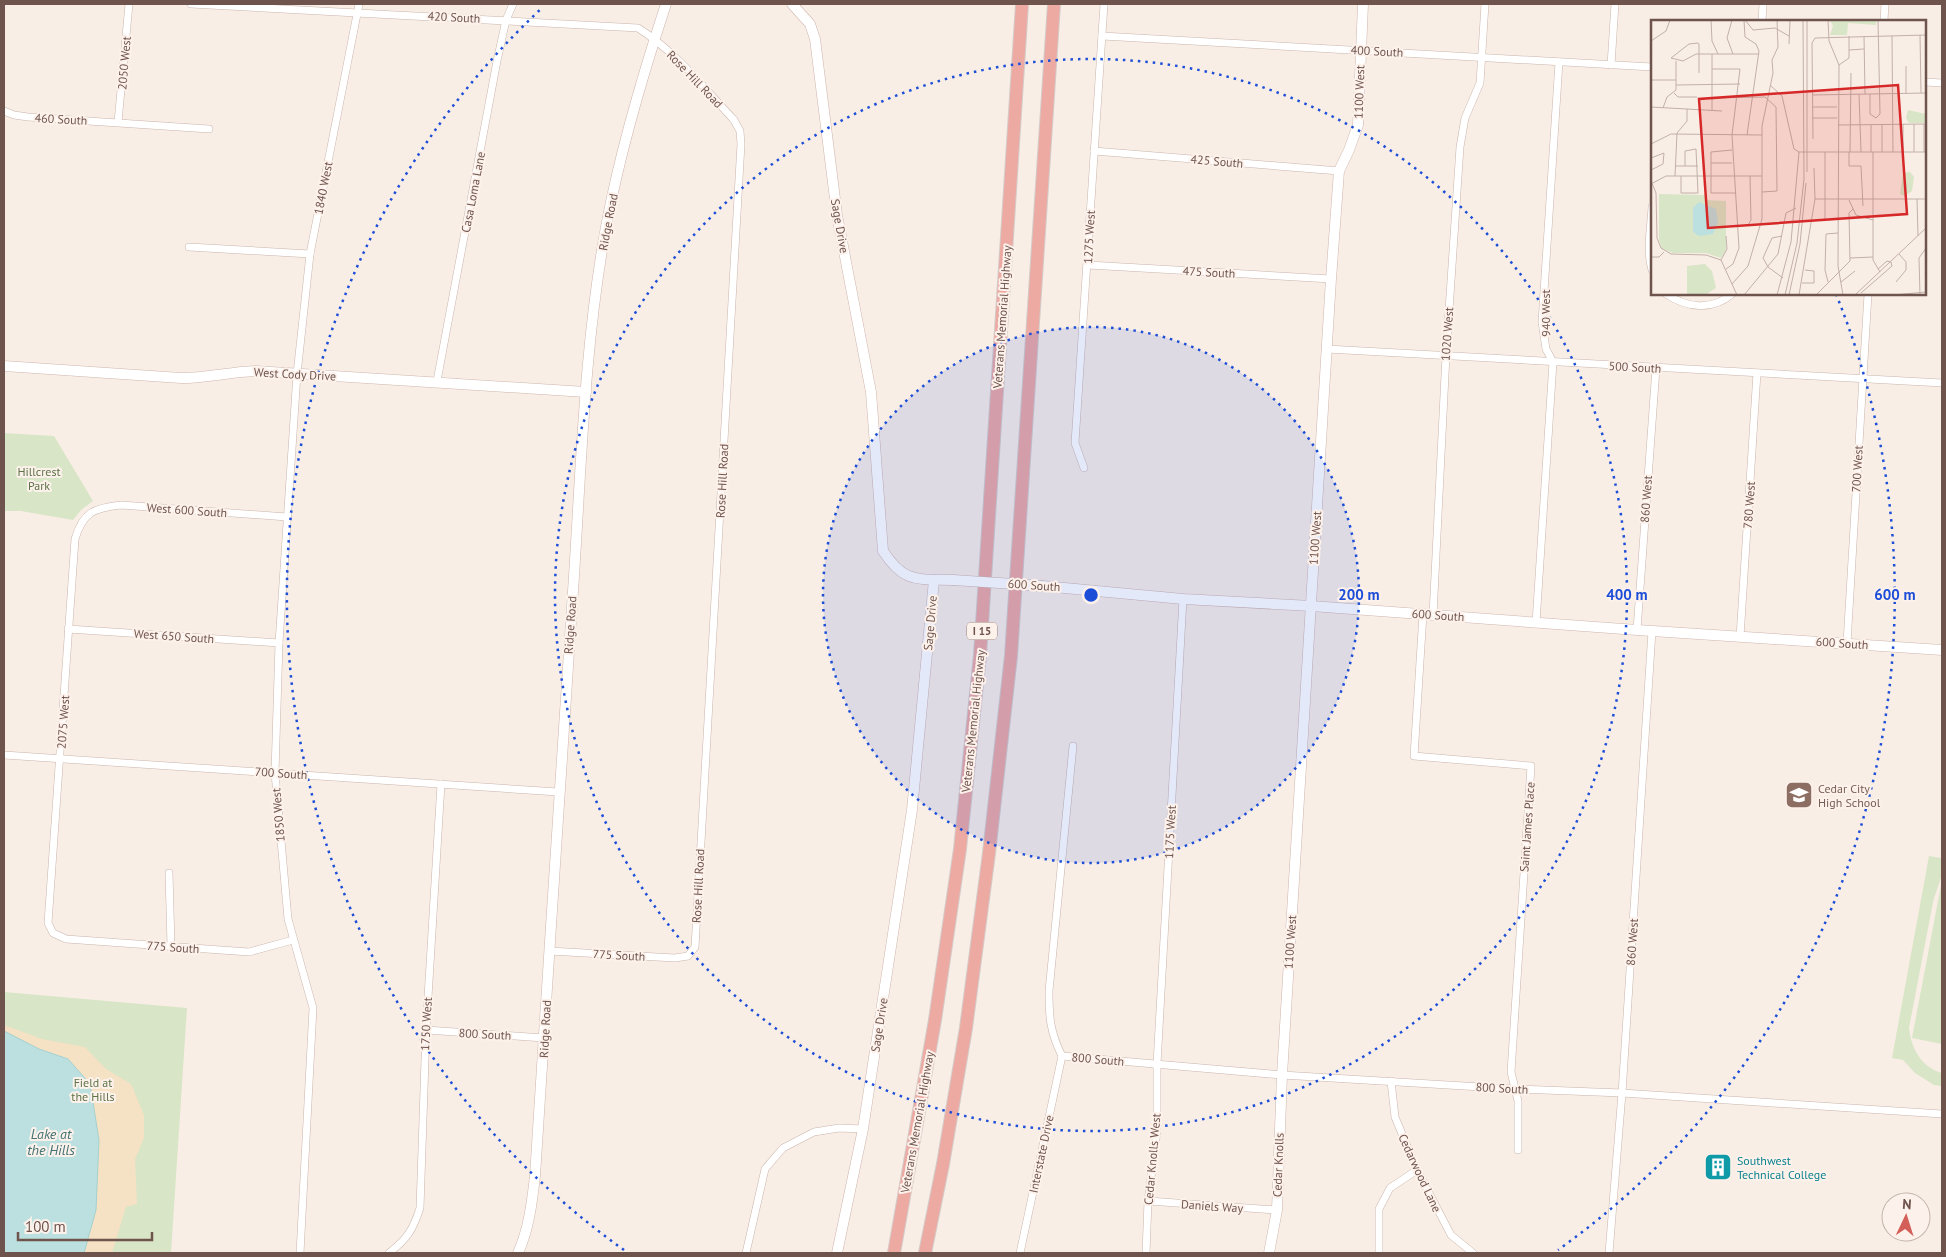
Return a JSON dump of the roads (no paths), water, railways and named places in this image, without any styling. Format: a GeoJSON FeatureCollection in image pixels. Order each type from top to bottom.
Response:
{"type":"FeatureCollection","features":[{"type":"Feature","properties":{"kind":"highway","name":"Veterans Memorial Highway"},"geometry":{"type":"LineString","coordinates":[[894,1253],[935,1020],[960,849],[974,723],[980,656],[1022,4]]}},
{"type":"Feature","properties":{"kind":"highway","name":"I 15"},"geometry":{"type":"LineString","coordinates":[[925,1253],[943,1164],[966,1028],[989,853],[1010,666],[1054,4]]}},
{"type":"Feature","properties":{"kind":"street","name":"2050 West"},"geometry":{"type":"LineString","coordinates":[[118,122],[129,4]]}},
{"type":"Feature","properties":{"kind":"street","name":"420 South"},"geometry":{"type":"LineString","coordinates":[[191,4],[356,11],[638,28],[655,38]]}},
{"type":"Feature","properties":{"kind":"street","name":"1840 West"},"geometry":{"type":"LineString","coordinates":[[296,374],[310,254],[356,11],[359,4]]}},
{"type":"Feature","properties":{"kind":"street","name":"Casa Loma Lane"},"geometry":{"type":"LineString","coordinates":[[437,382],[506,20],[513,4]]}},
{"type":"Feature","properties":{"kind":"street","name":"Ridge Road"},"geometry":{"type":"LineString","coordinates":[[518,1253],[523,1244],[531,1212],[535,1176],[558,792],[586,392],[594,306],[606,228],[625,138],[666,4]]}},
{"type":"Feature","properties":{"kind":"street","name":"Sage Drive"},"geometry":{"type":"LineString","coordinates":[[792,4],[810,24],[815,39],[837,215],[871,392],[883,551],[894,567],[908,577],[934,580],[912,810],[864,1129],[838,1253]]}},
{"type":"Feature","properties":{"kind":"street","name":"1275 West"},"geometry":{"type":"LineString","coordinates":[[1084,468],[1075,442],[1104,4]]}},
{"type":"Feature","properties":{"kind":"street","name":"1100 West"},"geometry":{"type":"LineString","coordinates":[[1282,1076],[1339,171],[1358,125],[1363,4]]}},
{"type":"Feature","properties":{"kind":"street","name":"1020 West"},"geometry":{"type":"LineString","coordinates":[[1428,615],[1460,147],[1465,118],[1480,82],[1485,4]]}},
{"type":"Feature","properties":{"kind":"street"},"geometry":{"type":"LineString","coordinates":[[1611,64],[1615,4]]}},
{"type":"Feature","properties":{"kind":"street"},"geometry":{"type":"LineString","coordinates":[[1762,20],[1763,4]]}},
{"type":"Feature","properties":{"kind":"street"},"geometry":{"type":"LineString","coordinates":[[1884,20],[1885,4]]}},
{"type":"Feature","properties":{"kind":"street","name":"400 South"},"geometry":{"type":"LineString","coordinates":[[1102,36],[1651,67]]}},
{"type":"Feature","properties":{"kind":"street","name":"Rose Hill Road"},"geometry":{"type":"LineString","coordinates":[[655,38],[734,120],[740,131],[741,144],[694,947],[688,956]]}},
{"type":"Feature","properties":{"kind":"street","name":"940 West"},"geometry":{"type":"LineString","coordinates":[[1536,623],[1553,362],[1546,349],[1542,322],[1559,62]]}},
{"type":"Feature","properties":{"kind":"street"},"geometry":{"type":"LineString","coordinates":[[1926,82],[1942,83]]}},
{"type":"Feature","properties":{"kind":"street","name":"460 South"},"geometry":{"type":"LineString","coordinates":[[4,111],[28,117],[209,129]]}},
{"type":"Feature","properties":{"kind":"street","name":"425 South"},"geometry":{"type":"LineString","coordinates":[[1094,151],[1339,171]]}},
{"type":"Feature","properties":{"kind":"street"},"geometry":{"type":"LineString","coordinates":[[1651,221],[1649,249],[1651,266]]}},
{"type":"Feature","properties":{"kind":"street"},"geometry":{"type":"LineString","coordinates":[[189,247],[310,254]]}},
{"type":"Feature","properties":{"kind":"street","name":"475 South"},"geometry":{"type":"LineString","coordinates":[[1088,265],[1331,280]]}},
{"type":"Feature","properties":{"kind":"street"},"geometry":{"type":"LineString","coordinates":[[1668,295],[1675,300],[1691,305],[1710,306],[1731,295]]}},
{"type":"Feature","properties":{"kind":"street","name":"700 West"},"geometry":{"type":"LineString","coordinates":[[1847,643],[1868,295]]}},
{"type":"Feature","properties":{"kind":"street","name":"500 South"},"geometry":{"type":"LineString","coordinates":[[1327,349],[1942,383]]}},
{"type":"Feature","properties":{"kind":"street","name":"West Cody Drive"},"geometry":{"type":"LineString","coordinates":[[4,366],[181,378],[203,378],[234,372],[255,371],[586,392]]}},
{"type":"Feature","properties":{"kind":"street","name":"860 West"},"geometry":{"type":"LineString","coordinates":[[1637,630],[1656,368]]}},
{"type":"Feature","properties":{"kind":"street","name":"780 West"},"geometry":{"type":"LineString","coordinates":[[1740,636],[1758,373]]}},
{"type":"Feature","properties":{"kind":"street","name":"1850 West"},"geometry":{"type":"LineString","coordinates":[[296,374],[279,644],[275,773],[288,919],[313,1008],[300,1253]]}},
{"type":"Feature","properties":{"kind":"street","name":"West 600 South"},"geometry":{"type":"LineString","coordinates":[[88,513],[102,507],[120,505],[287,517]]}},
{"type":"Feature","properties":{"kind":"street","name":"2075 West"},"geometry":{"type":"LineString","coordinates":[[53,933],[48,923],[75,539],[79,526],[88,513]]}},
{"type":"Feature","properties":{"kind":"street","name":"600 South"},"geometry":{"type":"LineString","coordinates":[[934,580],[1043,586],[1183,599],[1311,606],[1942,650]]}},
{"type":"Feature","properties":{"kind":"street","name":"1175 West"},"geometry":{"type":"LineString","coordinates":[[1157,1064],[1183,599]]}},
{"type":"Feature","properties":{"kind":"street","name":"Saint James Place"},"geometry":{"type":"LineString","coordinates":[[1428,615],[1414,756],[1531,766],[1510,1072],[1514,1089]]}},
{"type":"Feature","properties":{"kind":"street","name":"West 650 South"},"geometry":{"type":"LineString","coordinates":[[68,629],[279,644]]}},
{"type":"Feature","properties":{"kind":"street","name":"860 West"},"geometry":{"type":"LineString","coordinates":[[1609,1253],[1622,1092],[1652,631]]}},
{"type":"Feature","properties":{"kind":"street"},"geometry":{"type":"LineString","coordinates":[[1062,1056],[1053,1038],[1049,1019],[1049,991],[1073,746]]}},
{"type":"Feature","properties":{"kind":"street","name":"700 South"},"geometry":{"type":"LineString","coordinates":[[4,755],[558,792]]}},
{"type":"Feature","properties":{"kind":"street","name":"1750 West"},"geometry":{"type":"LineString","coordinates":[[389,1253],[404,1242],[414,1227],[420,1208],[426,1030],[441,784]]}},
{"type":"Feature","properties":{"kind":"street"},"geometry":{"type":"LineString","coordinates":[[169,873],[171,946]]}},
{"type":"Feature","properties":{"kind":"street","name":"775 South"},"geometry":{"type":"LineString","coordinates":[[53,933],[66,939],[249,952],[293,940]]}},
{"type":"Feature","properties":{"kind":"street","name":"775 South"},"geometry":{"type":"LineString","coordinates":[[549,951],[675,958],[688,956]]}},
{"type":"Feature","properties":{"kind":"street","name":"800 South"},"geometry":{"type":"LineString","coordinates":[[426,1030],[544,1038]]}},
{"type":"Feature","properties":{"kind":"street","name":"800 South"},"geometry":{"type":"LineString","coordinates":[[1062,1056],[1282,1076],[1514,1089],[1622,1092],[1942,1114]]}},
{"type":"Feature","properties":{"kind":"street","name":"Interstate Drive"},"geometry":{"type":"LineString","coordinates":[[1020,1253],[1062,1056]]}},
{"type":"Feature","properties":{"kind":"street","name":"Cedar Knolls West"},"geometry":{"type":"LineString","coordinates":[[1146,1253],[1148,1201],[1157,1131],[1157,1064]]}},
{"type":"Feature","properties":{"kind":"street","name":"Cedar Knolls"},"geometry":{"type":"LineString","coordinates":[[1269,1253],[1277,1210],[1282,1076]]}},
{"type":"Feature","properties":{"kind":"street","name":"Cedarwood Lane"},"geometry":{"type":"LineString","coordinates":[[1392,1081],[1395,1117],[1417,1170],[1450,1235],[1474,1253]]}},
{"type":"Feature","properties":{"kind":"street"},"geometry":{"type":"LineString","coordinates":[[1514,1089],[1518,1101],[1518,1150]]}},
{"type":"Feature","properties":{"kind":"street"},"geometry":{"type":"LineString","coordinates":[[746,1253],[765,1169],[783,1148],[814,1132],[839,1128],[864,1129]]}},
{"type":"Feature","properties":{"kind":"street"},"geometry":{"type":"LineString","coordinates":[[1379,1253],[1379,1209],[1390,1188],[1417,1170]]}},
{"type":"Feature","properties":{"kind":"street","name":"Daniels Way"},"geometry":{"type":"LineString","coordinates":[[1148,1201],[1277,1210]]}},
{"type":"Feature","properties":{"kind":"water","name":"Lake at the Hills"},"geometry":{"type":"Polygon","coordinates":[[[4,1031],[39,1049],[68,1059],[90,1084],[99,1140],[96,1210],[84,1253],[4,1253],[4,1031]]]}},
{"type":"Feature","properties":{"kind":"place","name":"Cedar City High School"},"geometry":{"type":"Point","coordinates":[1799,795]}},
{"type":"Feature","properties":{"kind":"place","name":"Southwest Technical College"},"geometry":{"type":"Point","coordinates":[1718,1167]}},
{"type":"Feature","properties":{"kind":"park label","name":"Hillcrest Park"},"geometry":{"type":"Point","coordinates":[39,478]}},
{"type":"Feature","properties":{"kind":"park label","name":"Field at the Hills"},"geometry":{"type":"Point","coordinates":[93,1089]}}]}
